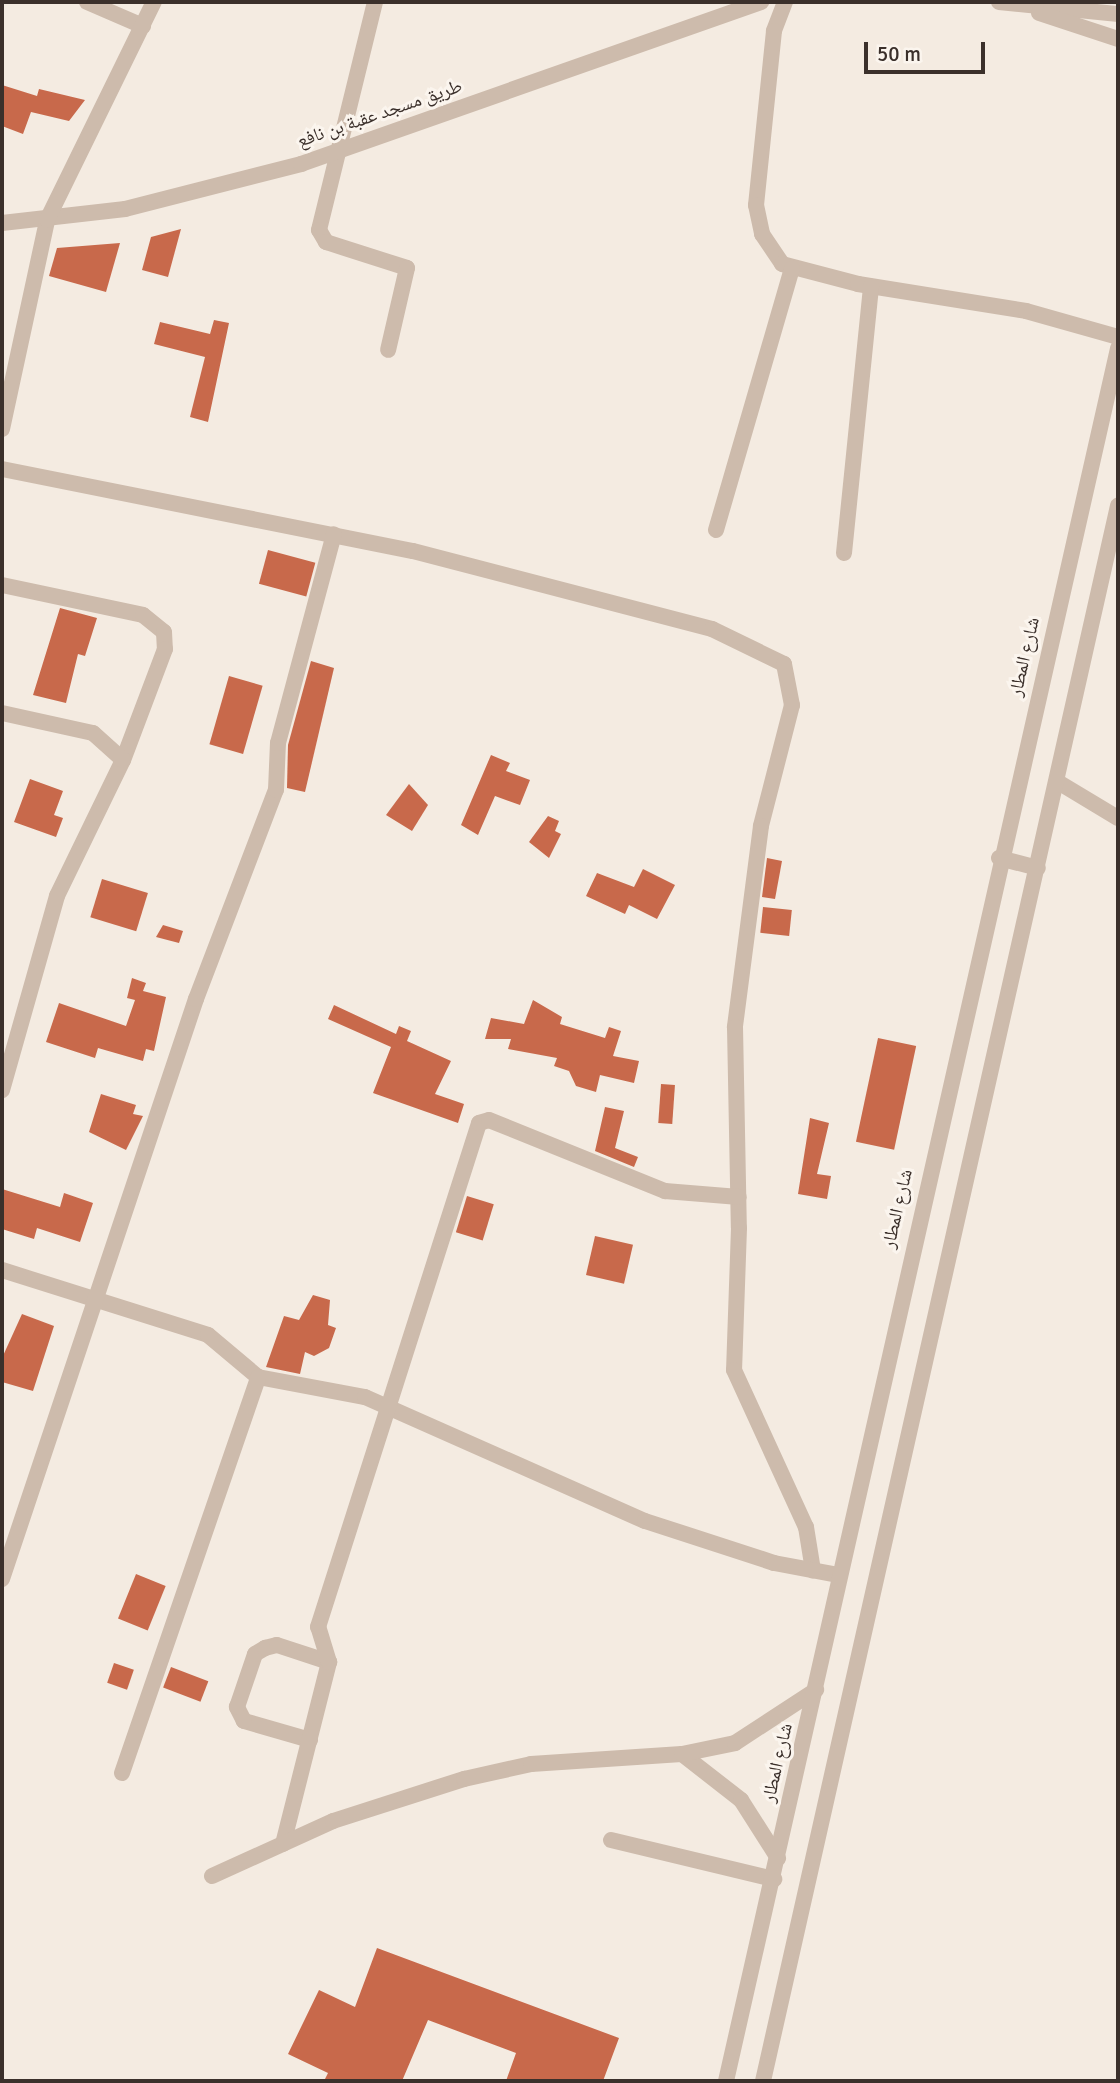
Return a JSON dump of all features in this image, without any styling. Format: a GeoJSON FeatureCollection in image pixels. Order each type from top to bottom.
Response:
{"type":"FeatureCollection","features":[{"type":"Feature","properties":{"kind":"street"},"geometry":{"type":"LineString","coordinates":[[87,2],[143,26]]}},
{"type":"Feature","properties":{"kind":"street"},"geometry":{"type":"LineString","coordinates":[[2,429],[47,220],[155,2]]}},
{"type":"Feature","properties":{"kind":"street"},"geometry":{"type":"LineString","coordinates":[[375,2],[320,237],[407,268],[388,350]]}},
{"type":"Feature","properties":{"kind":"street","name":"طريق مسجد عقبة بن نافع"},"geometry":{"type":"LineString","coordinates":[[2,223],[47,220],[204,191],[341,150],[761,2]]}},
{"type":"Feature","properties":{"kind":"street"},"geometry":{"type":"LineString","coordinates":[[785,2],[774,31],[756,205],[772,253],[792,269],[871,286],[1012,308],[1118,337]]}},
{"type":"Feature","properties":{"kind":"street"},"geometry":{"type":"LineString","coordinates":[[1006,3],[1118,14]]}},
{"type":"Feature","properties":{"kind":"street"},"geometry":{"type":"LineString","coordinates":[[1006,3],[1118,39]]}},
{"type":"Feature","properties":{"kind":"street"},"geometry":{"type":"LineString","coordinates":[[716,530],[792,269]]}},
{"type":"Feature","properties":{"kind":"street"},"geometry":{"type":"LineString","coordinates":[[844,553],[871,286]]}},
{"type":"Feature","properties":{"kind":"street","name":"شارع المطار"},"geometry":{"type":"LineString","coordinates":[[726,2081],[774,1879],[999,858],[1118,348]]}},
{"type":"Feature","properties":{"kind":"street"},"geometry":{"type":"LineString","coordinates":[[2,469],[334,534],[712,629],[760,649],[790,672],[792,705],[761,826],[735,1027],[739,1197],[736,1380],[806,1527],[813,1570]]}},
{"type":"Feature","properties":{"kind":"street"},"geometry":{"type":"LineString","coordinates":[[763,2081],[1058,782],[1118,506]]}},
{"type":"Feature","properties":{"kind":"street"},"geometry":{"type":"LineString","coordinates":[[2,1580],[197,999],[276,790],[278,743],[334,534]]}},
{"type":"Feature","properties":{"kind":"street"},"geometry":{"type":"LineString","coordinates":[[2,585],[158,622],[165,649],[123,760],[57,896],[2,1090]]}},
{"type":"Feature","properties":{"kind":"street"},"geometry":{"type":"LineString","coordinates":[[2,713],[93,733],[123,760]]}},
{"type":"Feature","properties":{"kind":"street"},"geometry":{"type":"LineString","coordinates":[[1058,782],[1118,818]]}},
{"type":"Feature","properties":{"kind":"street"},"geometry":{"type":"LineString","coordinates":[[999,858],[1038,868]]}},
{"type":"Feature","properties":{"kind":"street"},"geometry":{"type":"LineString","coordinates":[[283,1844],[329,1662],[316,1633],[454,1189],[483,1120],[665,1191],[739,1197]]}},
{"type":"Feature","properties":{"kind":"street"},"geometry":{"type":"LineString","coordinates":[[2,1270],[208,1335],[258,1377],[388,1406],[645,1521],[813,1570],[839,1575]]}},
{"type":"Feature","properties":{"kind":"street"},"geometry":{"type":"LineString","coordinates":[[122,1773],[258,1377]]}},
{"type":"Feature","properties":{"kind":"street"},"geometry":{"type":"LineString","coordinates":[[310,1740],[244,1721],[237,1707],[255,1654],[265,1648],[277,1645],[329,1662]]}},
{"type":"Feature","properties":{"kind":"street"},"geometry":{"type":"LineString","coordinates":[[212,1876],[283,1844],[464,1779],[531,1765],[682,1754],[758,1732],[816,1690]]}},
{"type":"Feature","properties":{"kind":"street"},"geometry":{"type":"LineString","coordinates":[[682,1754],[741,1800],[778,1858]]}},
{"type":"Feature","properties":{"kind":"street"},"geometry":{"type":"LineString","coordinates":[[611,1840],[774,1879]]}},
{"type":"Feature","properties":{"kind":"building"},"geometry":{"type":"Polygon","coordinates":[[[2,85],[37,96],[39,89],[85,100],[69,121],[31,112],[23,134],[2,126],[2,85]]]}},
{"type":"Feature","properties":{"kind":"building"},"geometry":{"type":"Polygon","coordinates":[[[181,229],[168,277],[142,270],[151,237],[181,229]]]}},
{"type":"Feature","properties":{"kind":"building"},"geometry":{"type":"Polygon","coordinates":[[[120,243],[106,292],[49,276],[57,248],[120,243]]]}},
{"type":"Feature","properties":{"kind":"building"},"geometry":{"type":"Polygon","coordinates":[[[214,320],[229,323],[208,422],[190,417],[205,357],[154,344],[160,322],[210,334],[214,320]]]}},
{"type":"Feature","properties":{"kind":"building"},"geometry":{"type":"Polygon","coordinates":[[[268,550],[315,563],[306,596],[259,584],[268,550]]]}},
{"type":"Feature","properties":{"kind":"building"},"geometry":{"type":"Polygon","coordinates":[[[60,608],[97,618],[85,656],[78,654],[66,703],[33,695],[60,608]]]}},
{"type":"Feature","properties":{"kind":"building"},"geometry":{"type":"Polygon","coordinates":[[[311,661],[334,668],[305,792],[287,788],[288,745],[311,661]]]}},
{"type":"Feature","properties":{"kind":"building"},"geometry":{"type":"Polygon","coordinates":[[[229,676],[263,686],[243,754],[209,744],[229,676]]]}},
{"type":"Feature","properties":{"kind":"building"},"geometry":{"type":"Polygon","coordinates":[[[491,755],[510,763],[506,771],[530,780],[520,805],[495,796],[478,835],[461,825],[491,755]]]}},
{"type":"Feature","properties":{"kind":"building"},"geometry":{"type":"Polygon","coordinates":[[[30,779],[63,791],[54,815],[63,818],[56,837],[14,822],[30,779]]]}},
{"type":"Feature","properties":{"kind":"building"},"geometry":{"type":"Polygon","coordinates":[[[409,784],[428,805],[412,831],[386,815],[409,784]]]}},
{"type":"Feature","properties":{"kind":"building"},"geometry":{"type":"Polygon","coordinates":[[[548,816],[559,821],[555,831],[561,834],[549,858],[529,842],[548,816]]]}},
{"type":"Feature","properties":{"kind":"building"},"geometry":{"type":"Polygon","coordinates":[[[767,858],[782,861],[775,899],[762,897],[767,858]]]}},
{"type":"Feature","properties":{"kind":"building"},"geometry":{"type":"Polygon","coordinates":[[[643,869],[675,885],[657,919],[629,905],[625,914],[586,896],[597,873],[634,887],[643,869]]]}},
{"type":"Feature","properties":{"kind":"building"},"geometry":{"type":"Polygon","coordinates":[[[102,879],[148,893],[136,931],[90,917],[102,879]]]}},
{"type":"Feature","properties":{"kind":"building"},"geometry":{"type":"Polygon","coordinates":[[[763,907],[792,910],[789,936],[760,933],[763,907]]]}},
{"type":"Feature","properties":{"kind":"building"},"geometry":{"type":"Polygon","coordinates":[[[163,925],[183,931],[179,943],[156,937],[163,925]]]}},
{"type":"Feature","properties":{"kind":"building"},"geometry":{"type":"Polygon","coordinates":[[[132,978],[146,983],[143,991],[166,997],[154,1051],[146,1049],[143,1061],[98,1048],[95,1058],[46,1042],[59,1003],[126,1026],[135,1000],[127,998],[132,978]]]}},
{"type":"Feature","properties":{"kind":"building"},"geometry":{"type":"Polygon","coordinates":[[[533,1000],[562,1017],[560,1024],[605,1038],[609,1027],[621,1031],[613,1056],[639,1061],[634,1083],[600,1075],[596,1092],[576,1086],[569,1071],[554,1066],[557,1058],[508,1049],[511,1039],[485,1039],[491,1018],[524,1024],[533,1000]]]}},
{"type":"Feature","properties":{"kind":"building"},"geometry":{"type":"Polygon","coordinates":[[[334,1005],[396,1034],[399,1026],[411,1031],[407,1041],[451,1061],[435,1094],[464,1104],[458,1123],[373,1093],[391,1047],[328,1019],[334,1005]]]}},
{"type":"Feature","properties":{"kind":"building"},"geometry":{"type":"Polygon","coordinates":[[[878,1038],[916,1046],[894,1150],[856,1142],[878,1038]]]}},
{"type":"Feature","properties":{"kind":"building"},"geometry":{"type":"Polygon","coordinates":[[[661,1084],[675,1085],[672,1124],[658,1123],[661,1084]]]}},
{"type":"Feature","properties":{"kind":"building"},"geometry":{"type":"Polygon","coordinates":[[[101,1094],[136,1105],[133,1114],[143,1116],[126,1150],[89,1132],[101,1094]]]}},
{"type":"Feature","properties":{"kind":"building"},"geometry":{"type":"Polygon","coordinates":[[[605,1107],[624,1111],[615,1148],[638,1157],[634,1167],[595,1151],[605,1107]]]}},
{"type":"Feature","properties":{"kind":"building"},"geometry":{"type":"Polygon","coordinates":[[[810,1118],[829,1123],[817,1174],[831,1176],[827,1199],[798,1194],[810,1118]]]}},
{"type":"Feature","properties":{"kind":"building"},"geometry":{"type":"Polygon","coordinates":[[[2,1189],[60,1207],[64,1193],[93,1203],[80,1242],[37,1228],[34,1239],[2,1229],[2,1189]]]}},
{"type":"Feature","properties":{"kind":"building"},"geometry":{"type":"Polygon","coordinates":[[[467,1196],[494,1204],[483,1241],[456,1232],[467,1196]]]}},
{"type":"Feature","properties":{"kind":"building"},"geometry":{"type":"Polygon","coordinates":[[[595,1236],[633,1245],[624,1284],[586,1275],[595,1236]]]}},
{"type":"Feature","properties":{"kind":"building"},"geometry":{"type":"Polygon","coordinates":[[[313,1295],[330,1300],[328,1325],[336,1328],[329,1348],[314,1356],[305,1352],[300,1374],[266,1367],[284,1316],[299,1320],[313,1295]]]}},
{"type":"Feature","properties":{"kind":"building"},"geometry":{"type":"Polygon","coordinates":[[[22,1314],[54,1326],[33,1391],[2,1382],[2,1358],[22,1314]]]}},
{"type":"Feature","properties":{"kind":"building"},"geometry":{"type":"Polygon","coordinates":[[[136,1574],[166,1586],[148,1630],[118,1619],[136,1574]]]}},
{"type":"Feature","properties":{"kind":"building"},"geometry":{"type":"Polygon","coordinates":[[[114,1663],[134,1670],[127,1690],[107,1683],[114,1663]]]}},
{"type":"Feature","properties":{"kind":"building"},"geometry":{"type":"Polygon","coordinates":[[[171,1667],[208,1681],[200,1702],[163,1688],[171,1667]]]}},
{"type":"Feature","properties":{"kind":"building"},"geometry":{"type":"Polygon","coordinates":[[[377,1948],[619,2038],[603,2081],[506,2081],[516,2053],[428,2020],[402,2081],[324,2081],[328,2073],[288,2054],[319,1990],[355,2007],[377,1948]]]}}]}
